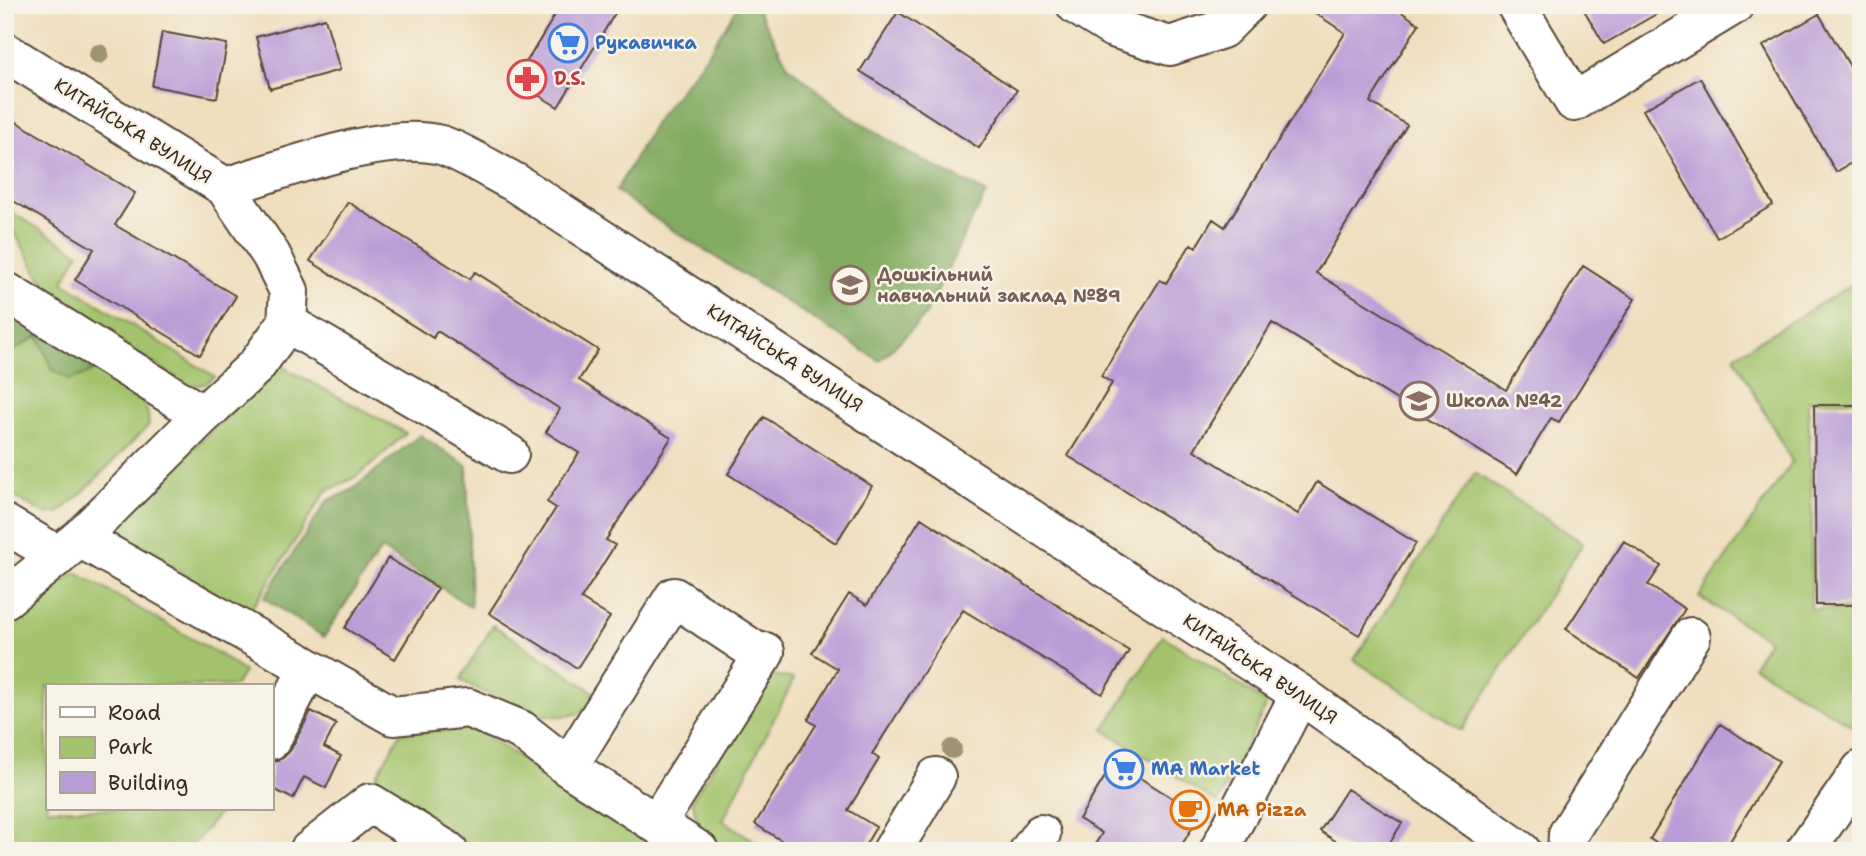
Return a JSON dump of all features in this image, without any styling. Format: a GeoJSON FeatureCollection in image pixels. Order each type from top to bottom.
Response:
{"type":"FeatureCollection","features":[{"type":"Feature","properties":{"kind":"street"},"geometry":{"type":"LineString","coordinates":[[1076,5],[1113,28],[1170,46],[1222,29],[1246,5]]}},
{"type":"Feature","properties":{"kind":"street"},"geometry":{"type":"LineString","coordinates":[[1516,5],[1574,102],[1734,5]]}},
{"type":"Feature","properties":{"kind":"street","name":"КИТАЙСЬКА ВУЛИЦЯ"},"geometry":{"type":"LineString","coordinates":[[5,52],[225,187],[365,146],[404,141],[442,145],[514,182],[1300,694],[1521,851]]}},
{"type":"Feature","properties":{"kind":"street"},"geometry":{"type":"LineString","coordinates":[[5,599],[69,547],[256,366],[287,323],[289,291],[271,255],[225,187]]}},
{"type":"Feature","properties":{"kind":"street"},"geometry":{"type":"LineString","coordinates":[[5,291],[203,415]]}},
{"type":"Feature","properties":{"kind":"street"},"geometry":{"type":"LineString","coordinates":[[287,323],[509,454]]}},
{"type":"Feature","properties":{"kind":"street"},"geometry":{"type":"LineString","coordinates":[[5,524],[69,547],[308,669],[393,716],[468,708],[521,730],[568,767],[699,851]]}},
{"type":"Feature","properties":{"kind":"street"},"geometry":{"type":"LineString","coordinates":[[568,767],[674,597],[764,654],[657,824]]}},
{"type":"Feature","properties":{"kind":"street"},"geometry":{"type":"LineString","coordinates":[[1567,851],[1568,834],[1691,637]]}},
{"type":"Feature","properties":{"kind":"street"},"geometry":{"type":"LineString","coordinates":[[273,736],[308,669]]}},
{"type":"Feature","properties":{"kind":"street"},"geometry":{"type":"LineString","coordinates":[[1219,851],[1300,694]]}},
{"type":"Feature","properties":{"kind":"street"},"geometry":{"type":"LineString","coordinates":[[1805,851],[1861,770]]}},
{"type":"Feature","properties":{"kind":"street"},"geometry":{"type":"LineString","coordinates":[[901,847],[936,777]]}},
{"type":"Feature","properties":{"kind":"street"},"geometry":{"type":"LineString","coordinates":[[309,851],[370,803],[448,851]]}},
{"type":"Feature","properties":{"kind":"green space"},"geometry":{"type":"Polygon","coordinates":[[[739,5],[755,5],[789,67],[847,114],[914,156],[987,193],[925,316],[880,361],[660,222],[616,191],[657,119],[702,62],[739,5]]]}},
{"type":"Feature","properties":{"kind":"green space"},"geometry":{"type":"Polygon","coordinates":[[[5,208],[79,253],[63,282],[215,377],[205,384],[188,386],[51,297],[16,235],[5,226],[5,208]]]}},
{"type":"Feature","properties":{"kind":"green space"},"geometry":{"type":"Polygon","coordinates":[[[1861,279],[1861,400],[1808,401],[1812,516],[1811,609],[1861,609],[1861,731],[1753,666],[1769,640],[1699,597],[1792,462],[1734,356],[1861,279]]]}},
{"type":"Feature","properties":{"kind":"green space"},"geometry":{"type":"Polygon","coordinates":[[[5,290],[96,356],[92,372],[70,380],[53,370],[38,336],[13,351],[5,367],[5,290]]]}},
{"type":"Feature","properties":{"kind":"green space"},"geometry":{"type":"Polygon","coordinates":[[[5,307],[139,395],[148,413],[149,425],[60,512],[45,514],[5,491],[5,307]]]}},
{"type":"Feature","properties":{"kind":"green space"},"geometry":{"type":"Polygon","coordinates":[[[279,365],[406,433],[354,478],[326,491],[257,601],[246,614],[129,539],[118,540],[117,521],[279,365]]]}},
{"type":"Feature","properties":{"kind":"green space"},"geometry":{"type":"Polygon","coordinates":[[[420,435],[467,466],[471,607],[381,549],[324,637],[264,598],[327,501],[352,490],[420,435]]]}},
{"type":"Feature","properties":{"kind":"green space"},"geometry":{"type":"Polygon","coordinates":[[[1475,473],[1583,543],[1462,730],[1354,660],[1475,473]]]}},
{"type":"Feature","properties":{"kind":"green space"},"geometry":{"type":"Polygon","coordinates":[[[77,573],[222,656],[244,672],[236,684],[46,684],[46,810],[220,810],[188,851],[5,851],[5,616],[77,573]]]}},
{"type":"Feature","properties":{"kind":"green space"},"geometry":{"type":"Polygon","coordinates":[[[493,625],[601,697],[586,710],[570,716],[551,716],[512,705],[460,680],[493,625]]]}},
{"type":"Feature","properties":{"kind":"green space"},"geometry":{"type":"Polygon","coordinates":[[[1163,636],[1267,703],[1218,803],[1104,730],[1163,636]]]}},
{"type":"Feature","properties":{"kind":"green space"},"geometry":{"type":"Polygon","coordinates":[[[770,675],[794,679],[723,820],[769,851],[732,851],[700,831],[692,800],[770,675]]]}},
{"type":"Feature","properties":{"kind":"green space"},"geometry":{"type":"Polygon","coordinates":[[[473,728],[668,851],[480,851],[372,784],[401,732],[473,728]]]}},
{"type":"Feature","properties":{"kind":"building","name":"Рукавичка"},"geometry":{"type":"Polygon","coordinates":[[[561,5],[620,5],[558,107],[515,81],[561,5]]]}},
{"type":"Feature","properties":{"kind":"building"},"geometry":{"type":"Polygon","coordinates":[[[1303,5],[1391,5],[1419,24],[1370,102],[1407,125],[1316,273],[1506,390],[1583,266],[1635,299],[1559,422],[1551,418],[1517,474],[1272,323],[1194,450],[1298,514],[1317,482],[1416,543],[1359,635],[1068,456],[1112,383],[1101,376],[1160,280],[1166,283],[1191,244],[1196,247],[1213,219],[1225,227],[1345,33],[1303,5]]]}},
{"type":"Feature","properties":{"kind":"building"},"geometry":{"type":"Polygon","coordinates":[[[1581,5],[1672,5],[1604,44],[1581,5]]]}},
{"type":"Feature","properties":{"kind":"building"},"geometry":{"type":"Polygon","coordinates":[[[898,12],[1017,90],[979,148],[860,71],[898,12]]]}},
{"type":"Feature","properties":{"kind":"building"},"geometry":{"type":"Polygon","coordinates":[[[1819,14],[1861,85],[1861,157],[1836,172],[1763,46],[1819,14]]]}},
{"type":"Feature","properties":{"kind":"building"},"geometry":{"type":"Polygon","coordinates":[[[325,18],[340,70],[270,89],[256,37],[325,18]]]}},
{"type":"Feature","properties":{"kind":"building"},"geometry":{"type":"Polygon","coordinates":[[[162,32],[227,44],[217,98],[152,86],[162,32]]]}},
{"type":"Feature","properties":{"kind":"building"},"geometry":{"type":"Polygon","coordinates":[[[1700,78],[1773,205],[1717,238],[1643,110],[1700,78]]]}},
{"type":"Feature","properties":{"kind":"building"},"geometry":{"type":"Polygon","coordinates":[[[5,115],[135,193],[115,225],[236,296],[200,355],[75,280],[94,249],[5,196],[5,115]]]}},
{"type":"Feature","properties":{"kind":"building"},"geometry":{"type":"Polygon","coordinates":[[[348,202],[470,279],[475,272],[598,350],[579,380],[671,438],[606,540],[615,545],[581,599],[610,617],[577,668],[489,613],[556,508],[547,502],[579,453],[546,432],[560,409],[437,331],[433,338],[310,261],[348,202]]]}},
{"type":"Feature","properties":{"kind":"building"},"geometry":{"type":"Polygon","coordinates":[[[1814,405],[1861,405],[1861,605],[1816,605],[1814,405]]]}},
{"type":"Feature","properties":{"kind":"building"},"geometry":{"type":"Polygon","coordinates":[[[764,417],[872,486],[836,543],[728,474],[764,417]]]}},
{"type":"Feature","properties":{"kind":"building"},"geometry":{"type":"Polygon","coordinates":[[[921,518],[1129,651],[1102,694],[963,610],[872,754],[879,759],[848,810],[876,827],[862,851],[798,851],[755,824],[816,725],[808,720],[838,669],[812,653],[849,594],[867,605],[921,518]]]}},
{"type":"Feature","properties":{"kind":"building"},"geometry":{"type":"Polygon","coordinates":[[[1624,541],[1661,566],[1648,585],[1685,609],[1639,678],[1566,629],[1624,541]]]}},
{"type":"Feature","properties":{"kind":"building"},"geometry":{"type":"Polygon","coordinates":[[[388,558],[438,588],[395,659],[345,628],[388,558]]]}},
{"type":"Feature","properties":{"kind":"building"},"geometry":{"type":"Polygon","coordinates":[[[311,711],[336,724],[324,747],[341,756],[326,788],[304,777],[293,799],[273,789],[273,764],[290,751],[311,711]]]}},
{"type":"Feature","properties":{"kind":"building"},"geometry":{"type":"Polygon","coordinates":[[[1720,724],[1779,761],[1724,851],[1668,851],[1650,839],[1720,724]]]}},
{"type":"Feature","properties":{"kind":"building"},"geometry":{"type":"Polygon","coordinates":[[[1114,762],[1200,815],[1178,851],[1091,851],[1102,833],[1079,819],[1114,762]]]}},
{"type":"Feature","properties":{"kind":"building"},"geometry":{"type":"Polygon","coordinates":[[[1347,789],[1402,823],[1385,851],[1351,851],[1320,831],[1347,789]]]}},
{"type":"Feature","properties":{"kind":"place","name":"Рукавичка"},"geometry":{"type":"Point","coordinates":[568,43]}},
{"type":"Feature","properties":{"kind":"place","name":"D.S."},"geometry":{"type":"Point","coordinates":[527,79]}},
{"type":"Feature","properties":{"kind":"place","name":"Дошкільний навчальний заклад №89"},"geometry":{"type":"Point","coordinates":[850,285]}},
{"type":"Feature","properties":{"kind":"place","name":"Школа №42"},"geometry":{"type":"Point","coordinates":[1419,401]}},
{"type":"Feature","properties":{"kind":"place","name":"MA Market"},"geometry":{"type":"Point","coordinates":[1124,769]}},
{"type":"Feature","properties":{"kind":"place","name":"MA Pizza"},"geometry":{"type":"Point","coordinates":[1190,810]}}]}
